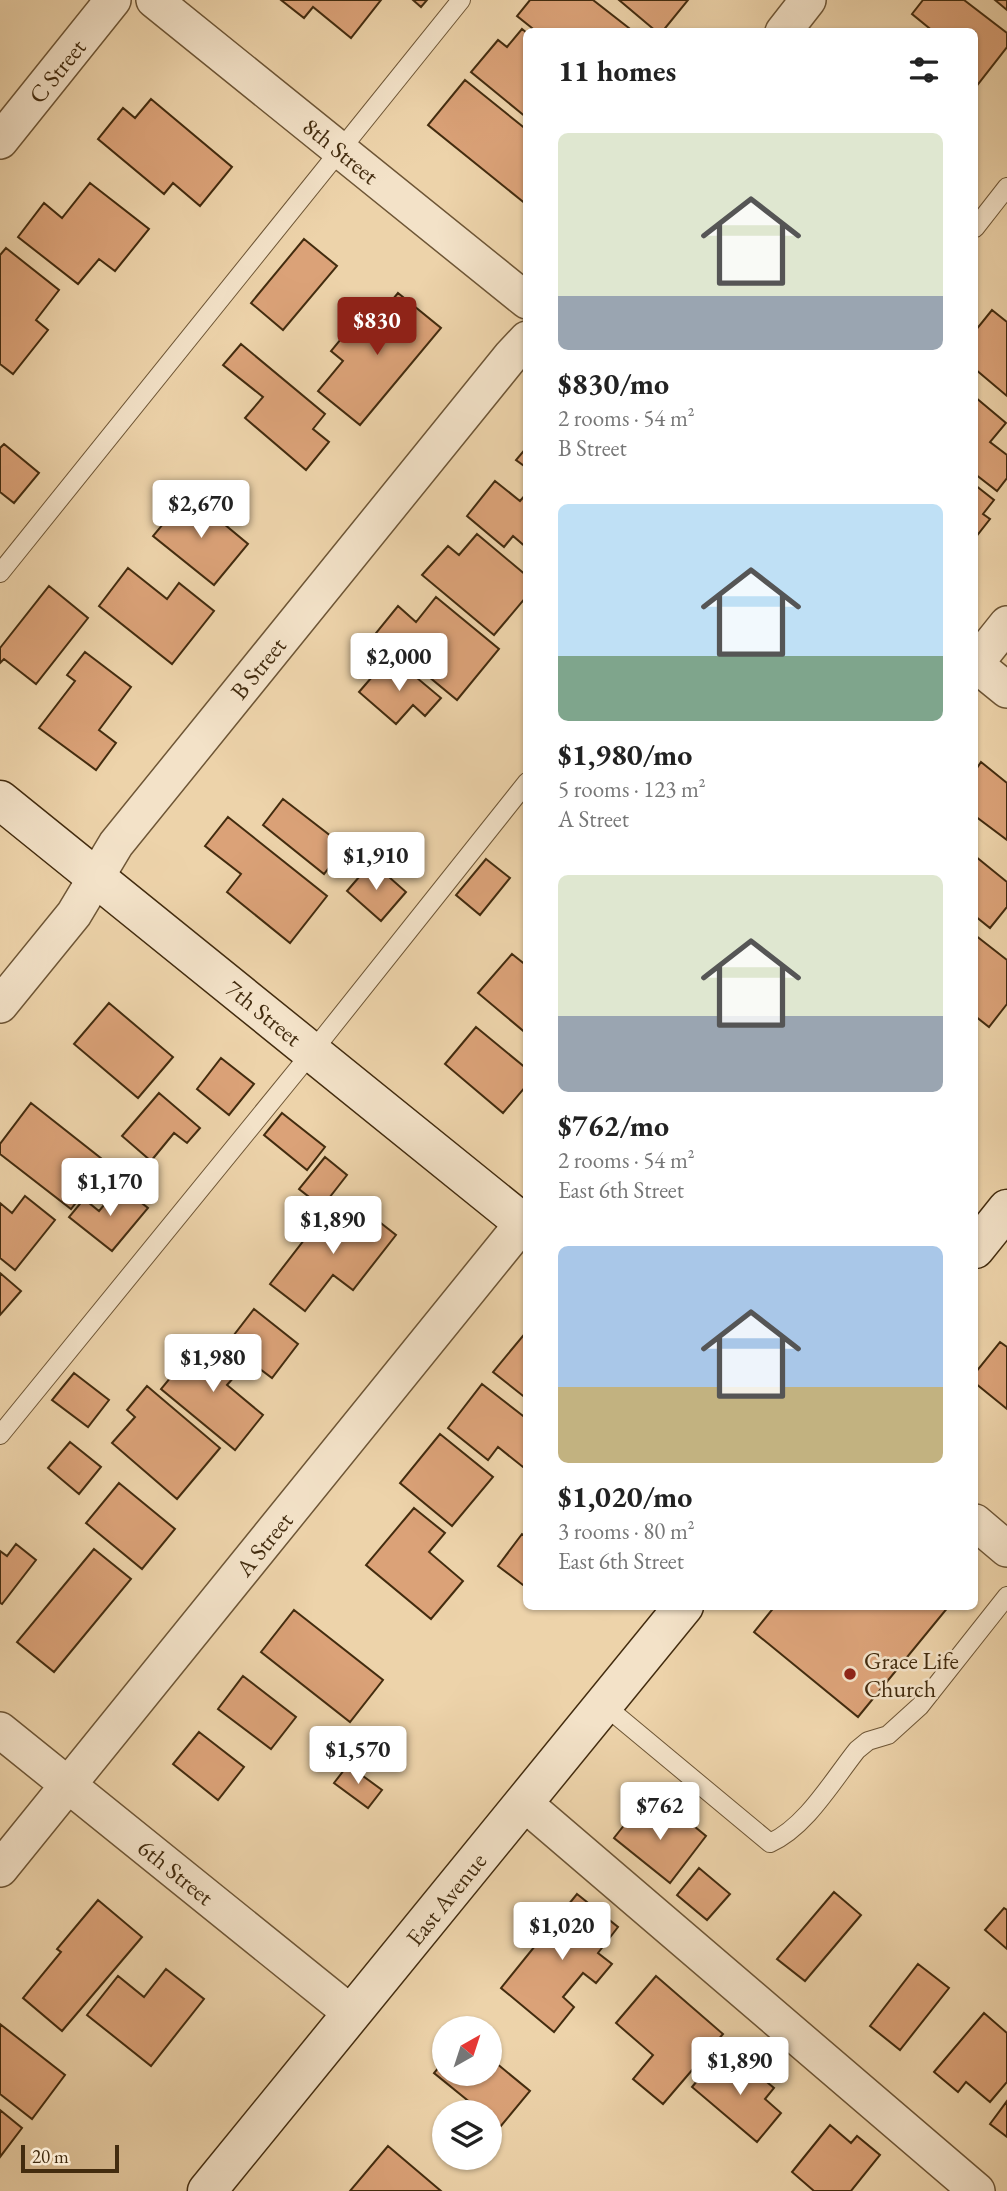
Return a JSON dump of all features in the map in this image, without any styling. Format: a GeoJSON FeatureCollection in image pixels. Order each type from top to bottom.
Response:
{"type":"FeatureCollection","features":[{"type":"Feature","properties":{"kind":"street","name":"C Street"},"geometry":{"type":"LineString","coordinates":[[0,141],[114,0]]}},
{"type":"Feature","properties":{"kind":"street","name":"8th Street"},"geometry":{"type":"LineString","coordinates":[[155,0],[523,299]]}},
{"type":"Feature","properties":{"kind":"street"},"geometry":{"type":"LineString","coordinates":[[786,28],[808,0]]}},
{"type":"Feature","properties":{"kind":"street","name":"B Street"},"geometry":{"type":"LineString","coordinates":[[0,1005],[74,914],[116,844],[523,343]]}},
{"type":"Feature","properties":{"kind":"street"},"geometry":{"type":"LineString","coordinates":[[978,660],[1007,624]]}},
{"type":"Feature","properties":{"kind":"street"},"geometry":{"type":"LineString","coordinates":[[978,666],[1007,690]]}},
{"type":"Feature","properties":{"kind":"street","name":"7th Street"},"geometry":{"type":"LineString","coordinates":[[0,800],[523,1220]]}},
{"type":"Feature","properties":{"kind":"street"},"geometry":{"type":"LineString","coordinates":[[978,1245],[1007,1209]]}},
{"type":"Feature","properties":{"kind":"street","name":"A Street"},"geometry":{"type":"LineString","coordinates":[[0,1869],[523,1224]]}},
{"type":"Feature","properties":{"kind":"street"},"geometry":{"type":"LineString","coordinates":[[978,1525],[1007,1549]]}},
{"type":"Feature","properties":{"kind":"street","name":"East Avenue"},"geometry":{"type":"LineString","coordinates":[[207,2191],[681,1610]]}},
{"type":"Feature","properties":{"kind":"street","name":"6th Street"},"geometry":{"type":"LineString","coordinates":[[0,1730],[352,2014]]}},
{"type":"Feature","properties":{"kind":"street"},"geometry":{"type":"LineString","coordinates":[[524,1803],[977,2191]]}},
{"type":"Feature","properties":{"kind":"lane"},"geometry":{"type":"LineString","coordinates":[[0,572],[461,0]]}},
{"type":"Feature","properties":{"kind":"lane"},"geometry":{"type":"LineString","coordinates":[[978,224],[1007,187]]}},
{"type":"Feature","properties":{"kind":"lane"},"geometry":{"type":"LineString","coordinates":[[0,1435],[312,1052],[523,787]]}},
{"type":"Feature","properties":{"kind":"lane"},"geometry":{"type":"LineString","coordinates":[[604,1705],[770,1843],[784,1836],[803,1818],[857,1750],[868,1741],[888,1735],[920,1706],[1007,1596]]}},
{"type":"Feature","properties":{"kind":"building"},"geometry":{"type":"Polygon","coordinates":[[[281,0],[381,0],[351,38],[313,7],[304,18],[281,0]]]}},
{"type":"Feature","properties":{"kind":"building"},"geometry":{"type":"Polygon","coordinates":[[[413,0],[427,0],[421,7],[413,0]]]}},
{"type":"Feature","properties":{"kind":"building"},"geometry":{"type":"Polygon","coordinates":[[[530,0],[593,0],[629,28],[532,28],[517,16],[530,0]]]}},
{"type":"Feature","properties":{"kind":"building"},"geometry":{"type":"Polygon","coordinates":[[[619,0],[688,0],[665,28],[652,28],[619,0]]]}},
{"type":"Feature","properties":{"kind":"building"},"geometry":{"type":"Polygon","coordinates":[[[923,0],[964,0],[1007,33],[1007,47],[978,84],[978,28],[929,28],[912,14],[923,0]]]}},
{"type":"Feature","properties":{"kind":"building"},"geometry":{"type":"Polygon","coordinates":[[[995,0],[1007,0],[1007,10],[995,0]]]}},
{"type":"Feature","properties":{"kind":"building"},"geometry":{"type":"Polygon","coordinates":[[[523,30],[523,115],[471,72],[498,40],[507,47],[523,30]]]}},
{"type":"Feature","properties":{"kind":"building"},"geometry":{"type":"Polygon","coordinates":[[[465,80],[523,127],[523,202],[428,125],[465,80]]]}},
{"type":"Feature","properties":{"kind":"building"},"geometry":{"type":"Polygon","coordinates":[[[151,99],[232,167],[200,206],[173,183],[164,194],[98,139],[123,108],[135,118],[151,99]]]}},
{"type":"Feature","properties":{"kind":"building"},"geometry":{"type":"Polygon","coordinates":[[[90,183],[149,229],[115,271],[99,259],[78,284],[18,237],[44,203],[62,218],[90,183]]]}},
{"type":"Feature","properties":{"kind":"building"},"geometry":{"type":"Polygon","coordinates":[[[304,239],[337,266],[283,330],[251,303],[304,239]]]}},
{"type":"Feature","properties":{"kind":"building"},"geometry":{"type":"Polygon","coordinates":[[[6,248],[59,290],[36,320],[48,330],[13,374],[0,364],[0,255],[6,248]]]}},
{"type":"Feature","properties":{"kind":"building"},"geometry":{"type":"Polygon","coordinates":[[[398,293],[441,328],[360,425],[318,391],[343,361],[331,351],[364,311],[375,321],[398,293]]]}},
{"type":"Feature","properties":{"kind":"building"},"geometry":{"type":"Polygon","coordinates":[[[992,310],[1007,322],[1007,396],[978,372],[978,327],[992,310]]]}},
{"type":"Feature","properties":{"kind":"building"},"geometry":{"type":"Polygon","coordinates":[[[241,344],[325,414],[313,429],[329,442],[306,470],[245,418],[263,397],[223,365],[241,344]]]}},
{"type":"Feature","properties":{"kind":"building"},"geometry":{"type":"Polygon","coordinates":[[[978,400],[1006,423],[990,442],[1007,455],[1007,478],[997,491],[978,476],[978,400]]]}},
{"type":"Feature","properties":{"kind":"building"},"geometry":{"type":"Polygon","coordinates":[[[4,444],[39,473],[14,503],[0,492],[0,448],[4,444]]]}},
{"type":"Feature","properties":{"kind":"building"},"geometry":{"type":"Polygon","coordinates":[[[523,452],[523,465],[516,460],[523,452]]]}},
{"type":"Feature","properties":{"kind":"building"},"geometry":{"type":"Polygon","coordinates":[[[495,481],[520,501],[523,498],[523,545],[513,536],[504,547],[467,516],[495,481]]]}},
{"type":"Feature","properties":{"kind":"building"},"geometry":{"type":"Polygon","coordinates":[[[978,487],[994,500],[983,514],[990,519],[978,534],[978,487]]]}},
{"type":"Feature","properties":{"kind":"building"},"geometry":{"type":"Polygon","coordinates":[[[188,494],[248,544],[214,585],[153,536],[188,494]]]}},
{"type":"Feature","properties":{"kind":"building"},"geometry":{"type":"Polygon","coordinates":[[[477,534],[523,573],[523,601],[494,635],[422,575],[448,546],[459,555],[477,534]]]}},
{"type":"Feature","properties":{"kind":"building"},"geometry":{"type":"Polygon","coordinates":[[[128,568],[167,599],[179,583],[214,611],[172,664],[99,606],[128,568]]]}},
{"type":"Feature","properties":{"kind":"building"},"geometry":{"type":"Polygon","coordinates":[[[49,586],[88,618],[36,684],[4,659],[0,663],[0,648],[49,586]]]}},
{"type":"Feature","properties":{"kind":"building"},"geometry":{"type":"Polygon","coordinates":[[[436,597],[499,649],[457,700],[376,633],[398,606],[416,622],[436,597]]]}},
{"type":"Feature","properties":{"kind":"building"},"geometry":{"type":"Polygon","coordinates":[[[85,652],[131,687],[99,730],[116,743],[96,770],[39,728],[75,681],[67,675],[85,652]]]}},
{"type":"Feature","properties":{"kind":"building"},"geometry":{"type":"Polygon","coordinates":[[[398,662],[441,698],[425,716],[413,705],[396,724],[359,692],[378,670],[385,676],[398,662]]]}},
{"type":"Feature","properties":{"kind":"building"},"geometry":{"type":"Polygon","coordinates":[[[981,762],[1007,783],[1007,840],[978,818],[978,766],[981,762]]]}},
{"type":"Feature","properties":{"kind":"building"},"geometry":{"type":"Polygon","coordinates":[[[283,799],[345,847],[324,874],[263,825],[283,799]]]}},
{"type":"Feature","properties":{"kind":"building"},"geometry":{"type":"Polygon","coordinates":[[[228,817],[327,896],[290,943],[227,892],[241,874],[205,846],[228,817]]]}},
{"type":"Feature","properties":{"kind":"building"},"geometry":{"type":"Polygon","coordinates":[[[978,858],[1007,882],[1007,907],[990,928],[978,918],[978,858]]]}},
{"type":"Feature","properties":{"kind":"building"},"geometry":{"type":"Polygon","coordinates":[[[486,859],[510,878],[480,915],[456,895],[486,859]]]}},
{"type":"Feature","properties":{"kind":"building"},"geometry":{"type":"Polygon","coordinates":[[[372,862],[406,892],[381,921],[347,891],[372,862]]]}},
{"type":"Feature","properties":{"kind":"building"},"geometry":{"type":"Polygon","coordinates":[[[978,937],[1007,960],[1007,1004],[989,1027],[978,1018],[978,937]]]}},
{"type":"Feature","properties":{"kind":"building"},"geometry":{"type":"Polygon","coordinates":[[[512,954],[523,963],[523,1031],[478,993],[512,954]]]}},
{"type":"Feature","properties":{"kind":"building"},"geometry":{"type":"Polygon","coordinates":[[[109,1003],[173,1057],[138,1098],[74,1044],[109,1003]]]}},
{"type":"Feature","properties":{"kind":"building"},"geometry":{"type":"Polygon","coordinates":[[[476,1027],[523,1066],[523,1090],[503,1113],[445,1064],[476,1027]]]}},
{"type":"Feature","properties":{"kind":"building"},"geometry":{"type":"Polygon","coordinates":[[[221,1058],[254,1084],[229,1115],[197,1089],[221,1058]]]}},
{"type":"Feature","properties":{"kind":"building"},"geometry":{"type":"Polygon","coordinates":[[[159,1093],[200,1128],[187,1143],[174,1133],[151,1161],[122,1136],[159,1093]]]}},
{"type":"Feature","properties":{"kind":"building"},"geometry":{"type":"Polygon","coordinates":[[[31,1103],[107,1163],[71,1209],[0,1154],[0,1144],[31,1103]]]}},
{"type":"Feature","properties":{"kind":"building"},"geometry":{"type":"Polygon","coordinates":[[[282,1113],[325,1147],[307,1170],[264,1135],[282,1113]]]}},
{"type":"Feature","properties":{"kind":"building"},"geometry":{"type":"Polygon","coordinates":[[[325,1157],[347,1175],[322,1207],[299,1189],[325,1157]]]}},
{"type":"Feature","properties":{"kind":"building"},"geometry":{"type":"Polygon","coordinates":[[[120,1186],[148,1208],[112,1251],[69,1217],[84,1199],[99,1211],[120,1186]]]}},
{"type":"Feature","properties":{"kind":"building"},"geometry":{"type":"Polygon","coordinates":[[[25,1196],[55,1220],[15,1270],[0,1258],[0,1203],[12,1213],[25,1196]]]}},
{"type":"Feature","properties":{"kind":"building"},"geometry":{"type":"Polygon","coordinates":[[[359,1206],[396,1235],[353,1290],[333,1275],[305,1311],[270,1284],[325,1213],[343,1227],[359,1206]]]}},
{"type":"Feature","properties":{"kind":"building"},"geometry":{"type":"Polygon","coordinates":[[[0,1273],[21,1291],[0,1315],[0,1273]]]}},
{"type":"Feature","properties":{"kind":"building"},"geometry":{"type":"Polygon","coordinates":[[[254,1309],[298,1344],[272,1378],[227,1344],[254,1309]]]}},
{"type":"Feature","properties":{"kind":"building"},"geometry":{"type":"Polygon","coordinates":[[[523,1336],[523,1396],[493,1372],[523,1336]]]}},
{"type":"Feature","properties":{"kind":"building"},"geometry":{"type":"Polygon","coordinates":[[[203,1338],[241,1369],[227,1385],[263,1415],[235,1450],[161,1389],[203,1338]]]}},
{"type":"Feature","properties":{"kind":"building"},"geometry":{"type":"Polygon","coordinates":[[[1000,1342],[1007,1347],[1007,1409],[978,1385],[978,1369],[1000,1342]]]}},
{"type":"Feature","properties":{"kind":"building"},"geometry":{"type":"Polygon","coordinates":[[[74,1373],[109,1400],[88,1427],[52,1400],[74,1373]]]}},
{"type":"Feature","properties":{"kind":"building"},"geometry":{"type":"Polygon","coordinates":[[[482,1384],[523,1416],[523,1467],[498,1447],[488,1460],[448,1428],[482,1384]]]}},
{"type":"Feature","properties":{"kind":"building"},"geometry":{"type":"Polygon","coordinates":[[[147,1386],[220,1448],[177,1499],[112,1443],[135,1417],[127,1410],[147,1386]]]}},
{"type":"Feature","properties":{"kind":"building"},"geometry":{"type":"Polygon","coordinates":[[[440,1434],[493,1477],[452,1526],[400,1483],[440,1434]]]}},
{"type":"Feature","properties":{"kind":"building"},"geometry":{"type":"Polygon","coordinates":[[[70,1442],[101,1467],[79,1494],[48,1468],[70,1442]]]}},
{"type":"Feature","properties":{"kind":"building"},"geometry":{"type":"Polygon","coordinates":[[[119,1483],[175,1529],[142,1569],[86,1523],[119,1483]]]}},
{"type":"Feature","properties":{"kind":"building"},"geometry":{"type":"Polygon","coordinates":[[[414,1508],[445,1533],[429,1552],[463,1581],[431,1619],[366,1565],[414,1508]]]}},
{"type":"Feature","properties":{"kind":"building"},"geometry":{"type":"Polygon","coordinates":[[[522,1534],[523,1535],[523,1585],[498,1566],[522,1534]]]}},
{"type":"Feature","properties":{"kind":"building"},"geometry":{"type":"Polygon","coordinates":[[[16,1544],[36,1560],[2,1604],[0,1551],[7,1556],[16,1544]]]}},
{"type":"Feature","properties":{"kind":"building"},"geometry":{"type":"Polygon","coordinates":[[[94,1549],[131,1579],[54,1672],[17,1642],[94,1549]]]}},
{"type":"Feature","properties":{"kind":"building"},"geometry":{"type":"Polygon","coordinates":[[[294,1610],[383,1680],[350,1722],[261,1652],[294,1610]]]}},
{"type":"Feature","properties":{"kind":"building","name":"Grace Life Church"},"geometry":{"type":"Polygon","coordinates":[[[772,1610],[946,1610],[858,1717],[754,1632],[772,1610]]]}},
{"type":"Feature","properties":{"kind":"building"},"geometry":{"type":"Polygon","coordinates":[[[243,1676],[296,1717],[271,1749],[218,1709],[243,1676]]]}},
{"type":"Feature","properties":{"kind":"building"},"geometry":{"type":"Polygon","coordinates":[[[199,1732],[244,1767],[218,1800],[173,1764],[199,1732]]]}},
{"type":"Feature","properties":{"kind":"building"},"geometry":{"type":"Polygon","coordinates":[[[348,1765],[382,1790],[368,1808],[334,1783],[348,1765]]]}},
{"type":"Feature","properties":{"kind":"building"},"geometry":{"type":"Polygon","coordinates":[[[640,1805],[667,1827],[678,1813],[706,1836],[670,1883],[614,1838],[640,1805]]]}},
{"type":"Feature","properties":{"kind":"building"},"geometry":{"type":"Polygon","coordinates":[[[699,1868],[730,1894],[707,1920],[677,1895],[699,1868]]]}},
{"type":"Feature","properties":{"kind":"building"},"geometry":{"type":"Polygon","coordinates":[[[834,1892],[861,1915],[805,1981],[777,1959],[834,1892]]]}},
{"type":"Feature","properties":{"kind":"building"},"geometry":{"type":"Polygon","coordinates":[[[577,1894],[618,1927],[598,1953],[612,1964],[596,1983],[583,1973],[563,1997],[574,2007],[554,2032],[501,1988],[577,1894]]]}},
{"type":"Feature","properties":{"kind":"building"},"geometry":{"type":"Polygon","coordinates":[[[98,1900],[142,1937],[62,2031],[23,1998],[61,1952],[57,1949],[98,1900]]]}},
{"type":"Feature","properties":{"kind":"building"},"geometry":{"type":"Polygon","coordinates":[[[1004,1908],[1007,1910],[1007,1949],[985,1930],[1004,1908]]]}},
{"type":"Feature","properties":{"kind":"building"},"geometry":{"type":"Polygon","coordinates":[[[918,1964],[949,1988],[900,2050],[870,2026],[918,1964]]]}},
{"type":"Feature","properties":{"kind":"building"},"geometry":{"type":"Polygon","coordinates":[[[166,1969],[204,1999],[151,2066],[87,2015],[118,1976],[144,1997],[166,1969]]]}},
{"type":"Feature","properties":{"kind":"building"},"geometry":{"type":"Polygon","coordinates":[[[656,1976],[723,2034],[663,2104],[633,2079],[653,2055],[616,2023],[656,1976]]]}},
{"type":"Feature","properties":{"kind":"building"},"geometry":{"type":"Polygon","coordinates":[[[984,2013],[1007,2033],[1007,2082],[990,2102],[966,2082],[958,2092],[934,2072],[984,2013]]]}},
{"type":"Feature","properties":{"kind":"building"},"geometry":{"type":"Polygon","coordinates":[[[0,2024],[65,2075],[32,2119],[0,2094],[0,2024]]]}},
{"type":"Feature","properties":{"kind":"building"},"geometry":{"type":"Polygon","coordinates":[[[739,2059],[774,2088],[765,2099],[781,2113],[757,2142],[692,2087],[713,2062],[727,2074],[739,2059]]]}},
{"type":"Feature","properties":{"kind":"building"},"geometry":{"type":"Polygon","coordinates":[[[502,2068],[530,2091],[502,2125],[502,2100],[467,2100],[450,2086],[502,2086],[502,2068]]]}},
{"type":"Feature","properties":{"kind":"building"},"geometry":{"type":"Polygon","coordinates":[[[1007,2101],[1007,2137],[990,2124],[1007,2101]]]}},
{"type":"Feature","properties":{"kind":"building"},"geometry":{"type":"Polygon","coordinates":[[[0,2110],[22,2128],[0,2157],[0,2110]]]}},
{"type":"Feature","properties":{"kind":"building"},"geometry":{"type":"Polygon","coordinates":[[[830,2125],[851,2143],[857,2136],[880,2155],[851,2191],[814,2191],[792,2172],[830,2125]]]}},
{"type":"Feature","properties":{"kind":"building"},"geometry":{"type":"Polygon","coordinates":[[[388,2146],[441,2191],[350,2191],[388,2146]]]}},
{"type":"Feature","properties":{"kind":"place","name":"Grace Life Church"},"geometry":{"type":"Point","coordinates":[850,1674]}}]}
